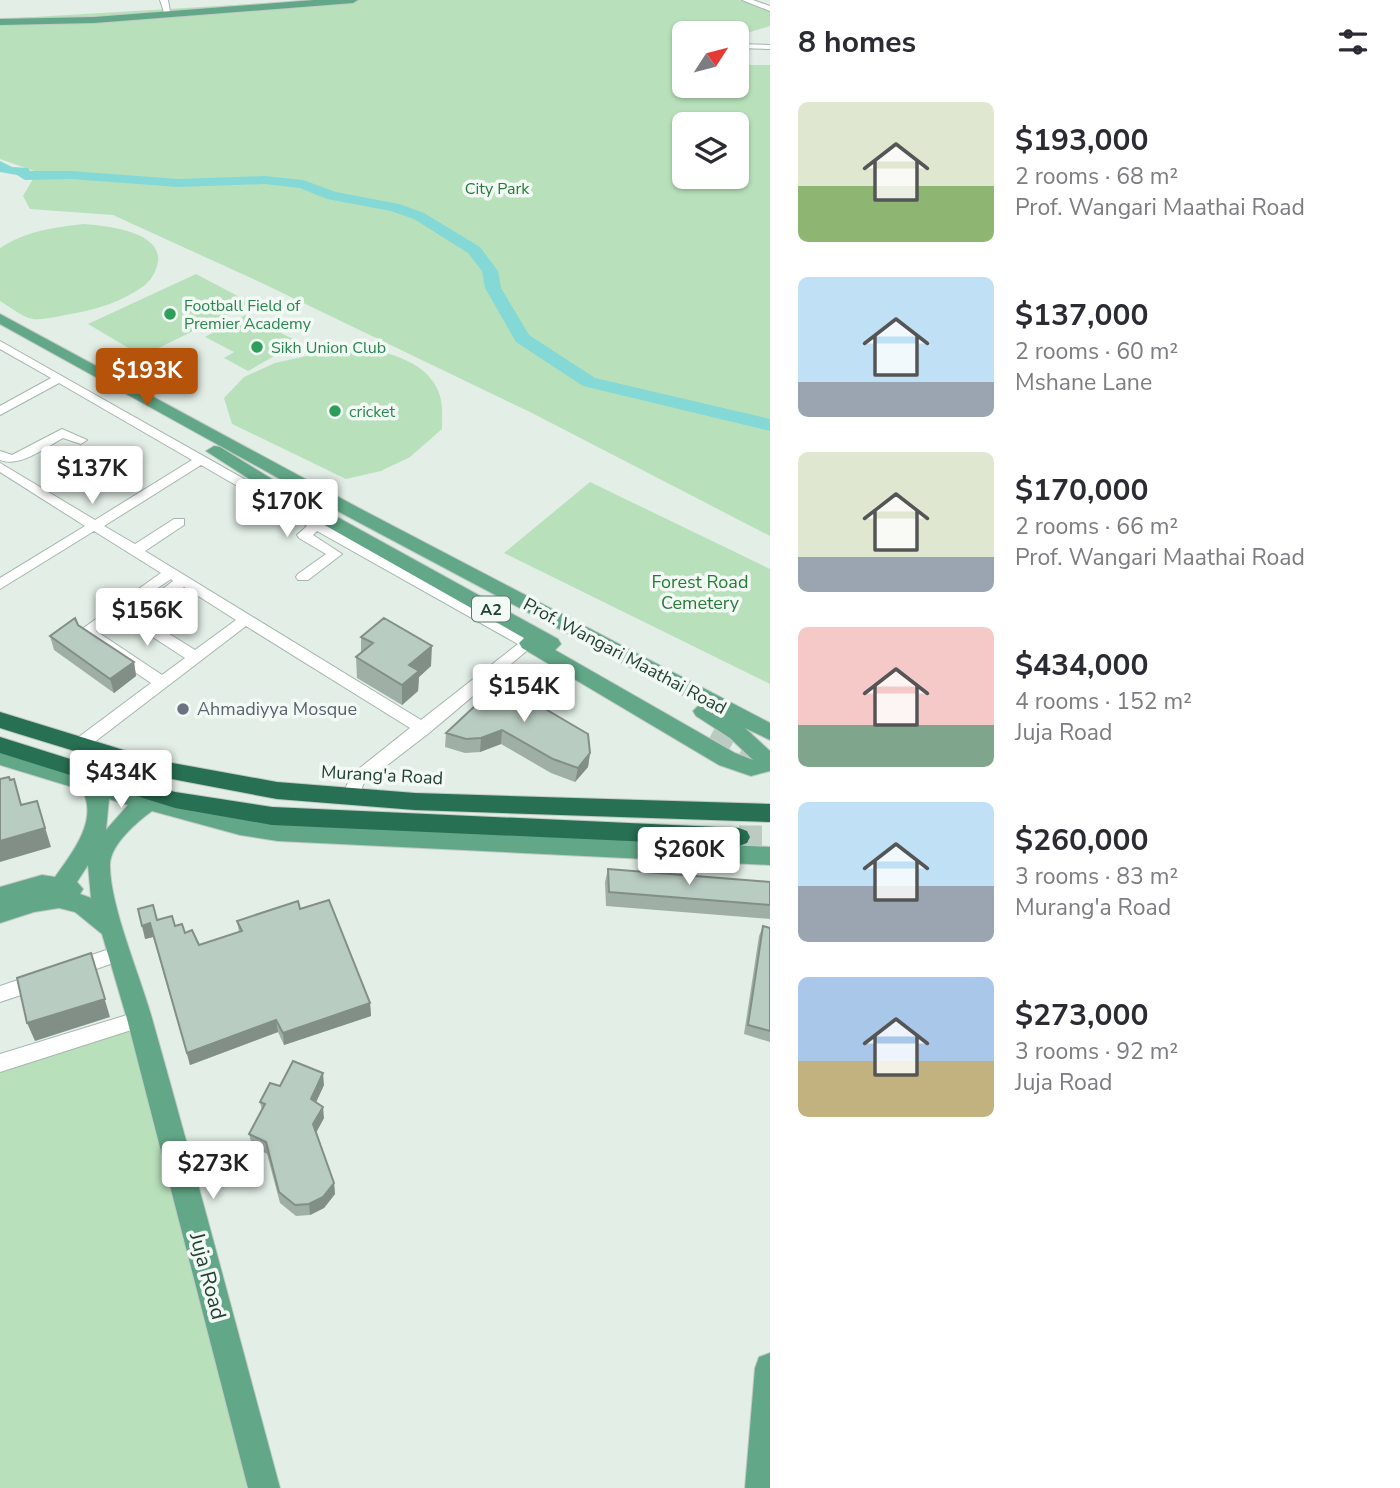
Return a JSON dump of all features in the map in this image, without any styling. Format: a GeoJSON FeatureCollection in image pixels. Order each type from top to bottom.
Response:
{"type":"FeatureCollection","features":[{"type":"Feature","properties":{"kind":"highway","name":"Murang'a Road"},"geometry":{"type":"LineString","coordinates":[[0,720],[158,770],[211,781],[350,797],[770,813]]}},
{"type":"Feature","properties":{"kind":"highway"},"geometry":{"type":"LineString","coordinates":[[0,745],[184,806],[272,816],[739,837]]}},
{"type":"Feature","properties":{"kind":"main road"},"geometry":{"type":"LineString","coordinates":[[0,20],[88,17],[165,5],[309,0]]}},
{"type":"Feature","properties":{"kind":"main road"},"geometry":{"type":"LineString","coordinates":[[0,20],[94,20],[353,0]]}},
{"type":"Feature","properties":{"kind":"main road"},"geometry":{"type":"LineString","coordinates":[[0,306],[305,474],[320,484],[327,498]]}},
{"type":"Feature","properties":{"kind":"main road","name":"Prof. Wangari Maathai Road"},"geometry":{"type":"LineString","coordinates":[[0,318],[351,511],[761,728],[770,738]]}},
{"type":"Feature","properties":{"kind":"main road","name":"Prof. Wangari Maathai Road"},"geometry":{"type":"LineString","coordinates":[[0,332],[712,733]]}},
{"type":"Feature","properties":{"kind":"main road"},"geometry":{"type":"LineString","coordinates":[[270,485],[419,556]]}},
{"type":"Feature","properties":{"kind":"main road"},"geometry":{"type":"LineString","coordinates":[[351,511],[419,556]]}},
{"type":"Feature","properties":{"kind":"main road","name":"Prof. Wangari Maathai Road"},"geometry":{"type":"LineString","coordinates":[[419,556],[716,719],[770,763]]}},
{"type":"Feature","properties":{"kind":"main road"},"geometry":{"type":"LineString","coordinates":[[529,643],[734,763],[751,768],[770,763]]}},
{"type":"Feature","properties":{"kind":"main road"},"geometry":{"type":"LineString","coordinates":[[0,757],[149,802],[184,806],[240,826],[278,832],[767,858]]}},
{"type":"Feature","properties":{"kind":"main road"},"geometry":{"type":"LineString","coordinates":[[0,914],[57,892],[84,854],[96,826],[99,800],[90,786]]}},
{"type":"Feature","properties":{"kind":"main road","name":"Juja Road"},"geometry":{"type":"LineString","coordinates":[[149,802],[133,813],[104,847],[99,863],[113,929],[141,1019],[264,1488]]}},
{"type":"Feature","properties":{"kind":"main road"},"geometry":{"type":"LineString","coordinates":[[735,813],[770,820]]}},
{"type":"Feature","properties":{"kind":"main road"},"geometry":{"type":"LineString","coordinates":[[0,897],[42,884],[84,905],[113,929]]}},
{"type":"Feature","properties":{"kind":"main road"},"geometry":{"type":"LineString","coordinates":[[761,1488],[770,1368]]}},
{"type":"Feature","properties":{"kind":"street"},"geometry":{"type":"LineString","coordinates":[[746,0],[770,9]]}},
{"type":"Feature","properties":{"kind":"street"},"geometry":{"type":"LineString","coordinates":[[749,46],[770,47]]}},
{"type":"Feature","properties":{"kind":"street","name":"Prof. Wangari Maathai Road"},"geometry":{"type":"LineString","coordinates":[[0,344],[349,544],[529,643]]}},
{"type":"Feature","properties":{"kind":"street"},"geometry":{"type":"LineString","coordinates":[[0,411],[60,378]]}},
{"type":"Feature","properties":{"kind":"street"},"geometry":{"type":"LineString","coordinates":[[0,455],[7,459],[15,458],[62,433],[81,440]]}},
{"type":"Feature","properties":{"kind":"street"},"geometry":{"type":"LineString","coordinates":[[2,581],[202,459]]}},
{"type":"Feature","properties":{"kind":"street"},"geometry":{"type":"LineString","coordinates":[[0,467],[423,729]]}},
{"type":"Feature","properties":{"kind":"street"},"geometry":{"type":"LineString","coordinates":[[136,550],[179,522]]}},
{"type":"Feature","properties":{"kind":"street"},"geometry":{"type":"LineString","coordinates":[[316,525],[304,535],[335,554]]}},
{"type":"Feature","properties":{"kind":"street"},"geometry":{"type":"LineString","coordinates":[[303,577],[349,544]]}},
{"type":"Feature","properties":{"kind":"street"},"geometry":{"type":"LineString","coordinates":[[161,682],[88,633],[89,629],[171,572]]}},
{"type":"Feature","properties":{"kind":"street"},"geometry":{"type":"LineString","coordinates":[[184,580],[158,598],[185,617]]}},
{"type":"Feature","properties":{"kind":"street"},"geometry":{"type":"LineString","coordinates":[[119,608],[195,657]]}},
{"type":"Feature","properties":{"kind":"street"},"geometry":{"type":"LineString","coordinates":[[78,746],[246,619]]}},
{"type":"Feature","properties":{"kind":"street"},"geometry":{"type":"LineString","coordinates":[[350,797],[357,779],[529,643]]}},
{"type":"Feature","properties":{"kind":"street"},"geometry":{"type":"LineString","coordinates":[[0,994],[113,929]]}},
{"type":"Feature","properties":{"kind":"street"},"geometry":{"type":"LineString","coordinates":[[0,1063],[141,1019]]}},
{"type":"Feature","properties":{"kind":"green space","name":"City Park"},"geometry":{"type":"Polygon","coordinates":[[[317,0],[740,0],[770,11],[770,26],[749,32],[749,21],[672,21],[672,98],[749,98],[749,65],[770,65],[770,536],[530,412],[264,284],[113,215],[30,209],[23,196],[37,172],[0,159],[0,19],[317,0]]]}},
{"type":"Feature","properties":{"kind":"green space"},"geometry":{"type":"Polygon","coordinates":[[[85,224],[131,232],[151,243],[157,252],[158,262],[147,283],[107,305],[45,319],[29,318],[0,301],[0,248],[30,234],[85,224]]]}},
{"type":"Feature","properties":{"kind":"green space","name":"Football Field of Premier Academy"},"geometry":{"type":"Polygon","coordinates":[[[196,274],[251,303],[142,356],[88,324],[196,274]]]}},
{"type":"Feature","properties":{"kind":"green space","name":"Sikh Union Club"},"geometry":{"type":"Polygon","coordinates":[[[245,315],[299,342],[248,371],[224,358],[234,352],[205,337],[245,315]]]}},
{"type":"Feature","properties":{"kind":"green space","name":"cricket"},"geometry":{"type":"Polygon","coordinates":[[[356,345],[406,360],[427,374],[435,384],[441,400],[442,429],[410,457],[381,471],[346,479],[232,424],[224,398],[244,377],[275,363],[356,345]]]}},
{"type":"Feature","properties":{"kind":"green space","name":"Forest Road Cemetery"},"geometry":{"type":"Polygon","coordinates":[[[590,482],[770,569],[770,684],[504,553],[590,482]]]}},
{"type":"Feature","properties":{"kind":"green space"},"geometry":{"type":"Polygon","coordinates":[[[140,1019],[264,1488],[0,1488],[0,1063],[140,1019]]]}},
{"type":"Feature","properties":{"kind":"building"},"geometry":{"type":"Polygon","coordinates":[[[75,618],[78,625],[134,662],[110,679],[50,636],[75,618]]]}},
{"type":"Feature","properties":{"kind":"building"},"geometry":{"type":"Polygon","coordinates":[[[384,618],[432,646],[409,665],[419,671],[402,685],[356,657],[373,643],[361,637],[384,618]]]}},
{"type":"Feature","properties":{"kind":"building"},"geometry":{"type":"Polygon","coordinates":[[[508,675],[534,687],[525,697],[588,734],[590,753],[578,768],[553,759],[502,730],[481,738],[466,739],[446,733],[508,675]]]}},
{"type":"Feature","properties":{"kind":"building"},"geometry":{"type":"Polygon","coordinates":[[[9,777],[10,780],[14,779],[21,805],[37,801],[45,828],[0,841],[0,779],[9,777]]]}},
{"type":"Feature","properties":{"kind":"building"},"geometry":{"type":"Polygon","coordinates":[[[608,869],[770,882],[770,905],[609,892],[608,869]]]}},
{"type":"Feature","properties":{"kind":"building"},"geometry":{"type":"Polygon","coordinates":[[[329,900],[370,1003],[283,1033],[276,1020],[187,1053],[150,923],[142,926],[138,909],[153,905],[157,920],[172,916],[175,926],[182,924],[185,933],[192,930],[199,945],[242,931],[237,921],[298,901],[300,909],[329,900]]]}},
{"type":"Feature","properties":{"kind":"building"},"geometry":{"type":"Polygon","coordinates":[[[763,926],[770,928],[770,1031],[748,1025],[763,926]]]}},
{"type":"Feature","properties":{"kind":"building"},"geometry":{"type":"Polygon","coordinates":[[[91,953],[105,999],[27,1023],[17,978],[91,953]]]}},
{"type":"Feature","properties":{"kind":"building"},"geometry":{"type":"Polygon","coordinates":[[[293,1061],[323,1073],[311,1099],[323,1107],[313,1124],[334,1183],[323,1197],[309,1204],[295,1205],[279,1192],[266,1142],[249,1134],[265,1104],[260,1102],[270,1083],[280,1086],[293,1061]]]}},
{"type":"Feature","properties":{"kind":"waterway"},"geometry":{"type":"LineString","coordinates":[[0,165],[9,171],[23,171],[25,176],[71,175],[178,183],[265,180],[303,184],[332,196],[394,207],[419,216],[474,250],[490,271],[493,288],[522,338],[589,382],[770,425]]}},
{"type":"Feature","properties":{"kind":"tunnel"},"geometry":{"type":"LineString","coordinates":[[712,733],[770,765]]}},
{"type":"Feature","properties":{"kind":"tunnel"},"geometry":{"type":"LineString","coordinates":[[739,837],[770,837]]}},
{"type":"Feature","properties":{"kind":"place","name":"Football Field of Premier Academy"},"geometry":{"type":"Point","coordinates":[170,314]}},
{"type":"Feature","properties":{"kind":"place","name":"Sikh Union Club"},"geometry":{"type":"Point","coordinates":[257,347]}},
{"type":"Feature","properties":{"kind":"place","name":"cricket"},"geometry":{"type":"Point","coordinates":[335,411]}},
{"type":"Feature","properties":{"kind":"place","name":"Ahmadiyya Mosque"},"geometry":{"type":"Point","coordinates":[183,709]}}]}
